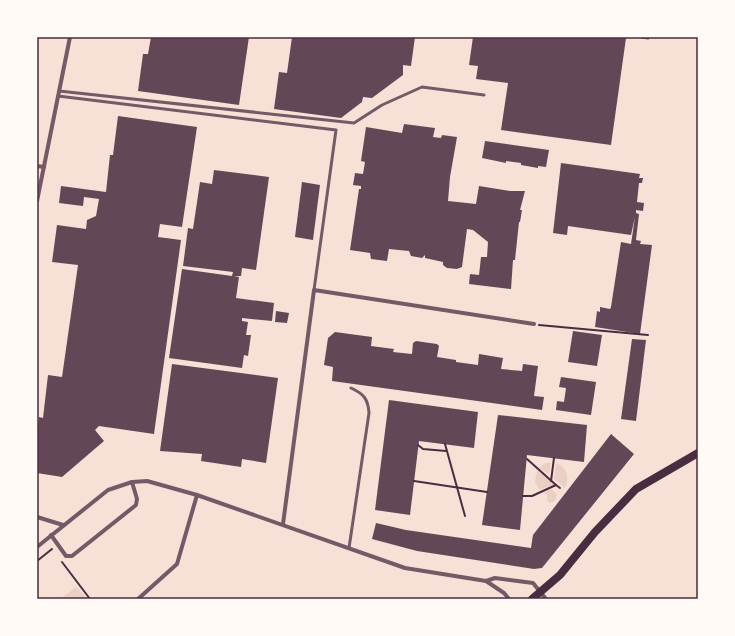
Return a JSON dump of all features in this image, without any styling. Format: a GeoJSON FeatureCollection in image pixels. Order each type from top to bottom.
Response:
{"type":"FeatureCollection","features":[{"type":"Feature","properties":{"kind":"main road"},"geometry":{"type":"LineString","coordinates":[[532,599],[560,575],[595,532],[636,489],[697,455]]}},
{"type":"Feature","properties":{"kind":"street"},"geometry":{"type":"LineString","coordinates":[[37,201],[70,37]]}},
{"type":"Feature","properties":{"kind":"street"},"geometry":{"type":"LineString","coordinates":[[37,166],[44,167]]}},
{"type":"Feature","properties":{"kind":"street"},"geometry":{"type":"LineString","coordinates":[[283,524],[314,290],[534,324]]}},
{"type":"Feature","properties":{"kind":"street"},"geometry":{"type":"LineString","coordinates":[[37,547],[108,490],[132,482],[147,481],[197,495],[405,568],[486,581],[504,593],[509,599]]}},
{"type":"Feature","properties":{"kind":"street"},"geometry":{"type":"LineString","coordinates":[[51,535],[66,556],[72,556],[136,505],[137,499],[132,482]]}},
{"type":"Feature","properties":{"kind":"street"},"geometry":{"type":"LineString","coordinates":[[138,599],[177,564],[197,495]]}},
{"type":"Feature","properties":{"kind":"street"},"geometry":{"type":"LineString","coordinates":[[37,517],[63,525]]}},
{"type":"Feature","properties":{"kind":"street"},"geometry":{"type":"LineString","coordinates":[[486,581],[495,578],[533,583],[542,591],[546,599]]}},
{"type":"Feature","properties":{"kind":"lane"},"geometry":{"type":"LineString","coordinates":[[642,37],[648,38]]}},
{"type":"Feature","properties":{"kind":"lane"},"geometry":{"type":"LineString","coordinates":[[59,91],[354,123],[382,105],[422,87],[484,95]]}},
{"type":"Feature","properties":{"kind":"lane"},"geometry":{"type":"LineString","coordinates":[[58,96],[336,130],[314,290]]}},
{"type":"Feature","properties":{"kind":"lane"},"geometry":{"type":"LineString","coordinates":[[349,548],[369,414],[368,402],[362,394],[351,388]]}},
{"type":"Feature","properties":{"kind":"path"},"geometry":{"type":"LineString","coordinates":[[534,324],[648,335]]}},
{"type":"Feature","properties":{"kind":"path"},"geometry":{"type":"LineString","coordinates":[[445,444],[465,516]]}},
{"type":"Feature","properties":{"kind":"path"},"geometry":{"type":"LineString","coordinates":[[418,445],[423,449],[446,451]]}},
{"type":"Feature","properties":{"kind":"path"},"geometry":{"type":"LineString","coordinates":[[551,480],[554,458]]}},
{"type":"Feature","properties":{"kind":"path"},"geometry":{"type":"LineString","coordinates":[[527,459],[560,488]]}},
{"type":"Feature","properties":{"kind":"path"},"geometry":{"type":"LineString","coordinates":[[414,481],[487,492]]}},
{"type":"Feature","properties":{"kind":"path"},"geometry":{"type":"LineString","coordinates":[[523,496],[532,496],[556,485]]}},
{"type":"Feature","properties":{"kind":"path"},"geometry":{"type":"LineString","coordinates":[[37,561],[52,548],[56,554]]}},
{"type":"Feature","properties":{"kind":"path"},"geometry":{"type":"LineString","coordinates":[[61,560],[90,599]]}},
{"type":"Feature","properties":{"kind":"shaded area"},"geometry":{"type":"Polygon","coordinates":[[[545,463],[551,463],[549,474],[539,468],[545,463]]]}},
{"type":"Feature","properties":{"kind":"shaded area"},"geometry":{"type":"Polygon","coordinates":[[[556,463],[565,470],[567,480],[565,488],[554,479],[556,463]]]}},
{"type":"Feature","properties":{"kind":"shaded area"},"geometry":{"type":"Polygon","coordinates":[[[537,470],[553,483],[553,485],[539,490],[535,482],[537,470]]]}},
{"type":"Feature","properties":{"kind":"shaded area"},"geometry":{"type":"Polygon","coordinates":[[[551,489],[557,494],[555,501],[550,503],[547,500],[547,495],[544,493],[551,489]]]}},
{"type":"Feature","properties":{"kind":"shaded area"},"geometry":{"type":"Polygon","coordinates":[[[76,587],[88,599],[60,599],[76,587]]]}},
{"type":"Feature","properties":{"kind":"building"},"geometry":{"type":"Polygon","coordinates":[[[151,37],[249,37],[239,105],[138,91],[143,54],[148,54],[151,37]]]}},
{"type":"Feature","properties":{"kind":"building"},"geometry":{"type":"Polygon","coordinates":[[[292,37],[415,37],[411,66],[403,65],[403,75],[372,98],[363,97],[362,102],[341,118],[274,109],[279,72],[287,73],[292,37]]]}},
{"type":"Feature","properties":{"kind":"building"},"geometry":{"type":"Polygon","coordinates":[[[473,37],[626,38],[611,145],[501,130],[508,83],[476,79],[478,66],[469,65],[473,37]]]}},
{"type":"Feature","properties":{"kind":"building"},"geometry":{"type":"Polygon","coordinates":[[[118,116],[197,127],[182,227],[160,224],[158,237],[181,240],[154,434],[99,426],[95,430],[104,441],[62,477],[37,473],[37,434],[39,417],[43,418],[48,375],[62,377],[78,265],[52,262],[57,225],[86,229],[87,220],[96,216],[99,199],[84,197],[83,206],[59,203],[61,186],[106,192],[110,155],[113,155],[118,116]]]}},
{"type":"Feature","properties":{"kind":"building"},"geometry":{"type":"Polygon","coordinates":[[[404,124],[435,128],[433,137],[441,138],[442,135],[457,137],[450,177],[448,201],[476,204],[479,186],[510,191],[525,191],[520,210],[522,210],[519,222],[515,260],[513,260],[511,289],[469,284],[470,274],[479,275],[481,257],[487,257],[488,242],[473,230],[467,229],[462,267],[457,269],[447,268],[443,265],[443,262],[425,258],[425,255],[422,258],[411,256],[409,251],[389,249],[387,261],[371,259],[370,253],[350,250],[359,189],[361,189],[361,186],[353,185],[355,173],[363,174],[365,162],[361,161],[366,127],[402,133],[404,124]]]}},
{"type":"Feature","properties":{"kind":"building"},"geometry":{"type":"Polygon","coordinates":[[[485,141],[549,150],[546,167],[538,166],[538,168],[521,165],[521,163],[506,161],[506,163],[482,158],[485,141]]]}},
{"type":"Feature","properties":{"kind":"building"},"geometry":{"type":"Polygon","coordinates":[[[561,163],[640,174],[639,178],[643,178],[642,183],[639,183],[637,202],[644,203],[643,211],[636,210],[636,213],[639,214],[636,240],[641,241],[640,244],[652,245],[640,334],[595,327],[597,311],[600,312],[600,307],[610,309],[611,307],[621,242],[631,244],[635,217],[631,235],[568,226],[567,235],[553,233],[561,163]]]}},
{"type":"Feature","properties":{"kind":"building"},"geometry":{"type":"Polygon","coordinates":[[[214,170],[269,177],[256,270],[242,268],[241,276],[234,276],[239,277],[236,298],[274,303],[272,321],[242,318],[242,321],[248,322],[246,335],[251,335],[248,356],[244,355],[242,368],[169,358],[182,269],[232,276],[233,272],[183,266],[188,228],[193,229],[200,182],[212,184],[214,170]]]}},
{"type":"Feature","properties":{"kind":"building"},"geometry":{"type":"Polygon","coordinates":[[[302,182],[320,185],[313,240],[295,237],[302,182]]]}},
{"type":"Feature","properties":{"kind":"building"},"geometry":{"type":"Polygon","coordinates":[[[276,311],[289,313],[287,323],[275,322],[276,311]]]}},
{"type":"Feature","properties":{"kind":"building"},"geometry":{"type":"Polygon","coordinates":[[[573,331],[602,335],[597,366],[568,362],[573,331]]]}},
{"type":"Feature","properties":{"kind":"building"},"geometry":{"type":"Polygon","coordinates":[[[335,332],[372,337],[371,346],[394,349],[393,352],[412,354],[413,343],[416,341],[437,344],[439,346],[437,357],[456,360],[456,362],[478,365],[479,354],[503,358],[501,369],[522,371],[523,364],[538,366],[534,396],[544,397],[542,410],[332,381],[333,367],[324,365],[328,338],[335,332]]]}},
{"type":"Feature","properties":{"kind":"building"},"geometry":{"type":"Polygon","coordinates":[[[632,339],[646,340],[636,421],[621,419],[632,339]]]}},
{"type":"Feature","properties":{"kind":"building"},"geometry":{"type":"Polygon","coordinates":[[[172,364],[278,378],[266,463],[242,459],[241,467],[201,461],[202,454],[160,451],[172,364]]]}},
{"type":"Feature","properties":{"kind":"building"},"geometry":{"type":"Polygon","coordinates":[[[561,377],[596,382],[591,415],[556,410],[557,401],[564,402],[566,388],[559,387],[561,377]]]}},
{"type":"Feature","properties":{"kind":"building"},"geometry":{"type":"Polygon","coordinates":[[[389,400],[478,412],[474,448],[419,441],[410,515],[375,510],[389,400]]]}},
{"type":"Feature","properties":{"kind":"building"},"geometry":{"type":"Polygon","coordinates":[[[498,415],[587,425],[584,462],[527,455],[520,530],[482,525],[498,415]]]}},
{"type":"Feature","properties":{"kind":"building"},"geometry":{"type":"Polygon","coordinates":[[[611,434],[634,454],[542,568],[534,569],[417,551],[372,539],[376,523],[406,530],[531,548],[533,535],[611,434]]]}}]}
